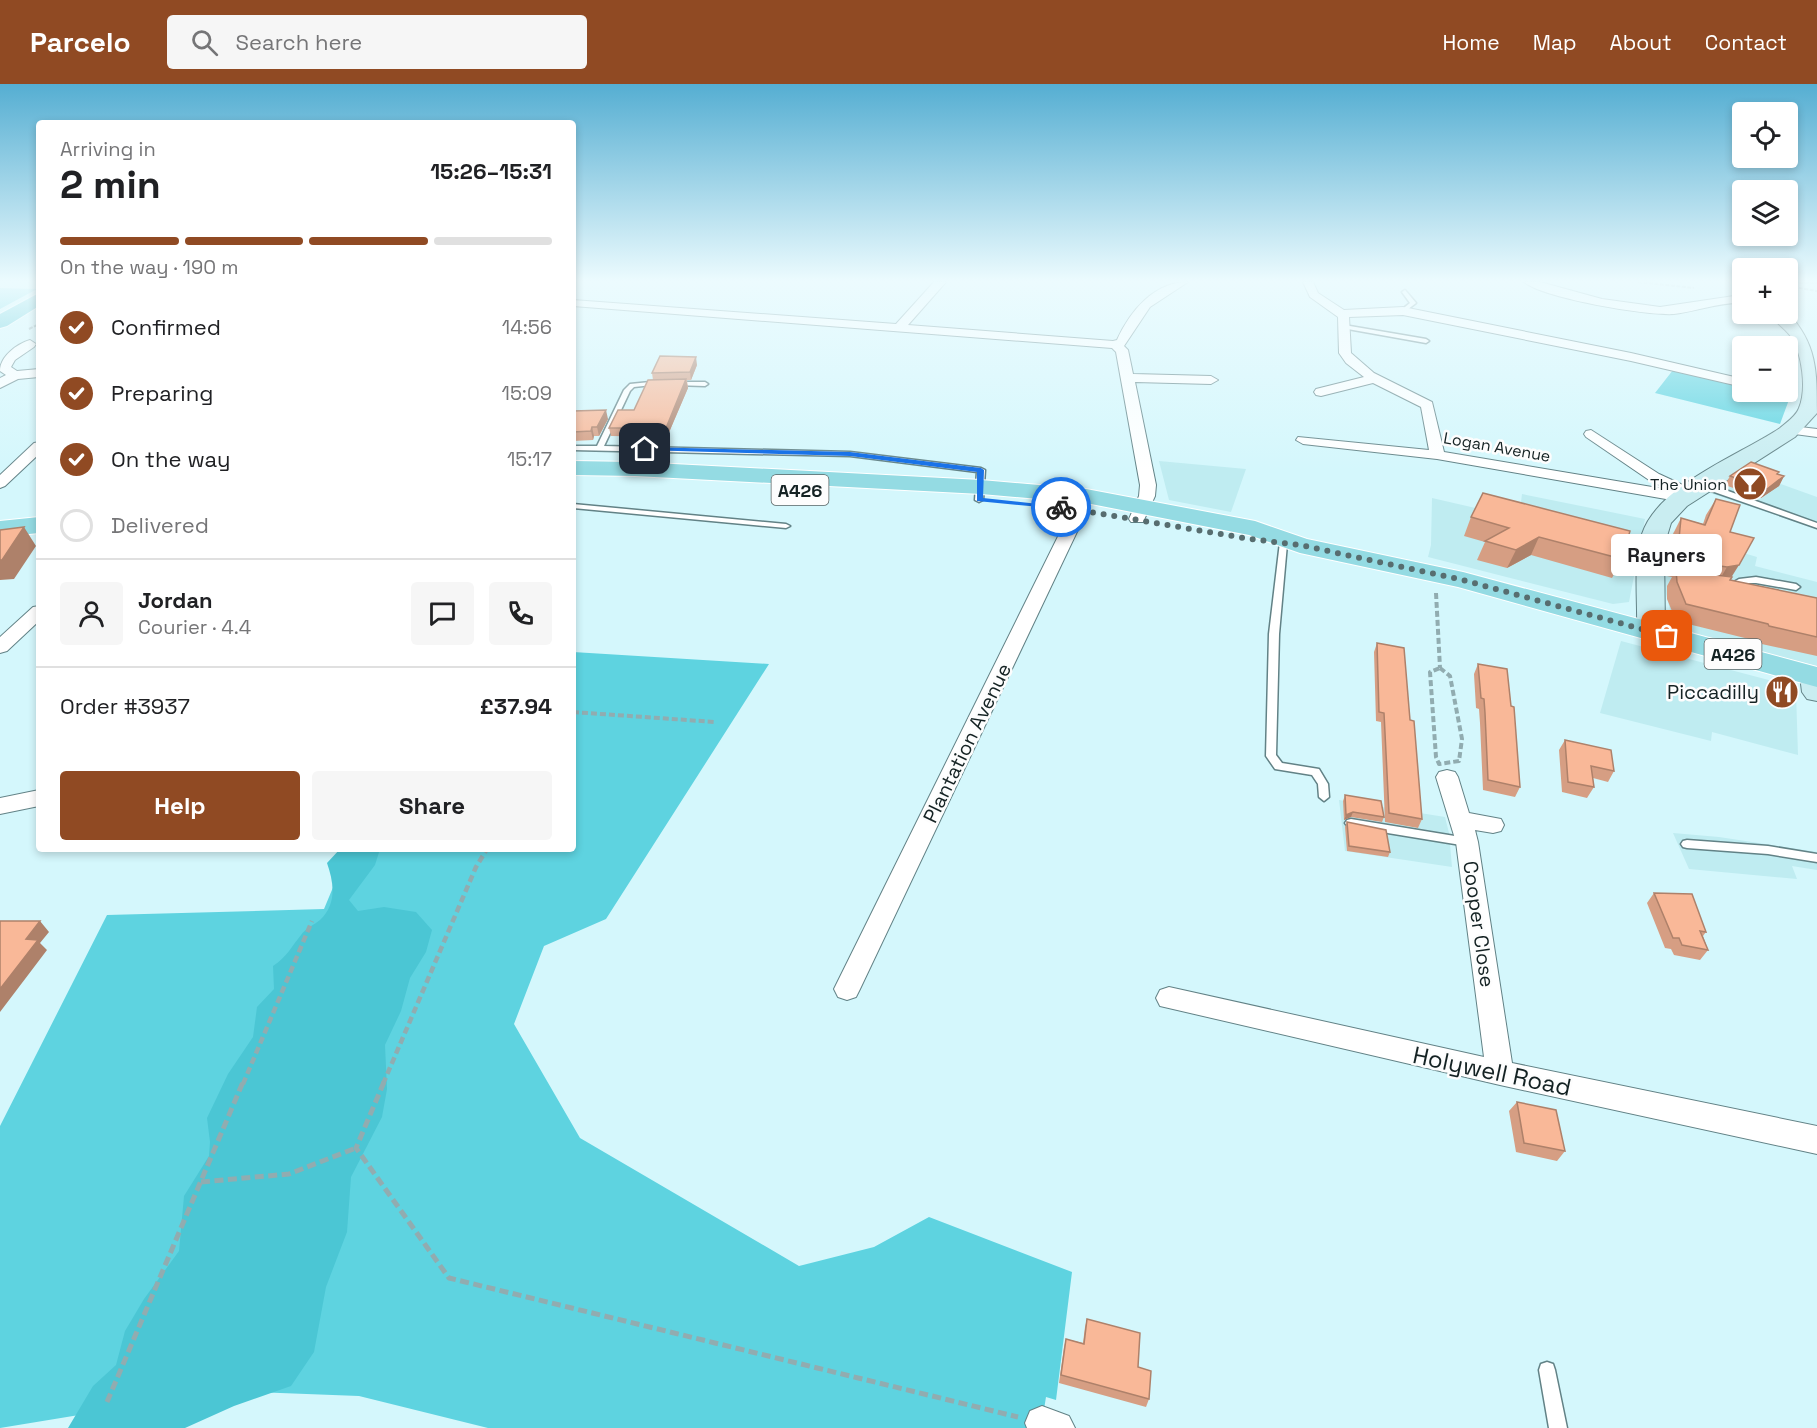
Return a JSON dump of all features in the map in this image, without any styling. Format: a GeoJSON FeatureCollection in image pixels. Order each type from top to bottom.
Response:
{"type":"FeatureCollection","features":[{"type":"Feature","properties":{"kind":"main road","name":"A426"},"geometry":{"type":"LineString","coordinates":[[576,468],[980,493],[1027,502],[1083,503],[1217,528],[1436,575],[1651,632],[1816,682]]}},
{"type":"Feature","properties":{"kind":"main road","name":"A426"},"geometry":{"type":"LineString","coordinates":[[576,483],[980,493]]}},
{"type":"Feature","properties":{"kind":"main road"},"geometry":{"type":"LineString","coordinates":[[0,529],[36,525]]}},
{"type":"Feature","properties":{"kind":"street"},"geometry":{"type":"LineString","coordinates":[[15,375],[4,368],[6,362],[29,345]]}},
{"type":"Feature","properties":{"kind":"street"},"geometry":{"type":"LineString","coordinates":[[1111,345],[1122,350],[1148,486],[1140,513]]}},
{"type":"Feature","properties":{"kind":"street"},"geometry":{"type":"LineString","coordinates":[[1344,345],[1347,357],[1377,378],[1427,405],[1437,455]]}},
{"type":"Feature","properties":{"kind":"street"},"geometry":{"type":"LineString","coordinates":[[1569,345],[1732,381]]}},
{"type":"Feature","properties":{"kind":"street"},"geometry":{"type":"LineString","coordinates":[[1651,632],[1657,580],[1652,557],[1659,523],[1692,492],[1792,430],[1809,410],[1813,392],[1805,345]]}},
{"type":"Feature","properties":{"kind":"street"},"geometry":{"type":"LineString","coordinates":[[0,384],[15,375],[36,373]]}},
{"type":"Feature","properties":{"kind":"street"},"geometry":{"type":"LineString","coordinates":[[1126,378],[1211,380]]}},
{"type":"Feature","properties":{"kind":"street"},"geometry":{"type":"LineString","coordinates":[[1321,392],[1377,378]]}},
{"type":"Feature","properties":{"kind":"street"},"geometry":{"type":"LineString","coordinates":[[1792,430],[1817,433]]}},
{"type":"Feature","properties":{"kind":"street"},"geometry":{"type":"LineString","coordinates":[[1592,434],[1654,477],[1692,492]]}},
{"type":"Feature","properties":{"kind":"street","name":"Logan Avenue"},"geometry":{"type":"LineString","coordinates":[[1303,440],[1437,455],[1692,492]]}},
{"type":"Feature","properties":{"kind":"street"},"geometry":{"type":"LineString","coordinates":[[0,483],[36,449]]}},
{"type":"Feature","properties":{"kind":"street","name":"Plantation Avenue"},"geometry":{"type":"LineString","coordinates":[[847,989],[1083,503]]}},
{"type":"Feature","properties":{"kind":"street"},"geometry":{"type":"LineString","coordinates":[[0,647],[36,614]]}},
{"type":"Feature","properties":{"kind":"street","name":"Cooper Close"},"geometry":{"type":"LineString","coordinates":[[1447,777],[1465,831],[1500,1073]]}},
{"type":"Feature","properties":{"kind":"street"},"geometry":{"type":"LineString","coordinates":[[0,806],[36,799]]}},
{"type":"Feature","properties":{"kind":"street"},"geometry":{"type":"LineString","coordinates":[[1465,831],[1493,825]]}},
{"type":"Feature","properties":{"kind":"street","name":"Holywell Road"},"geometry":{"type":"LineString","coordinates":[[1169,998],[1500,1073],[1817,1140]]}},
{"type":"Feature","properties":{"kind":"lane"},"geometry":{"type":"LineString","coordinates":[[600,448],[627,390],[632,385],[705,384]]}},
{"type":"Feature","properties":{"kind":"lane"},"geometry":{"type":"LineString","coordinates":[[576,448],[850,454],[981,470],[980,493]]}},
{"type":"Feature","properties":{"kind":"lane"},"geometry":{"type":"LineString","coordinates":[[1692,492],[1817,526]]}},
{"type":"Feature","properties":{"kind":"lane"},"geometry":{"type":"LineString","coordinates":[[576,506],[786,526]]}},
{"type":"Feature","properties":{"kind":"lane"},"geometry":{"type":"LineString","coordinates":[[1292,544],[1274,634],[1271,756],[1279,766],[1315,772],[1323,784],[1324,797]]}},
{"type":"Feature","properties":{"kind":"lane"},"geometry":{"type":"LineString","coordinates":[[1717,589],[1756,580],[1796,587]]}},
{"type":"Feature","properties":{"kind":"lane"},"geometry":{"type":"LineString","coordinates":[[1351,823],[1465,831]]}},
{"type":"Feature","properties":{"kind":"lane"},"geometry":{"type":"LineString","coordinates":[[1687,844],[1768,850],[1817,858]]}},
{"type":"Feature","properties":{"kind":"lane"},"geometry":{"type":"LineString","coordinates":[[1547,1370],[1558,1428]]}},
{"type":"Feature","properties":{"kind":"path"},"geometry":{"type":"LineString","coordinates":[[1436,575],[1440,668],[1450,676],[1462,739],[1459,761],[1448,764],[1439,764],[1436,757],[1430,672],[1440,668]]}},
{"type":"Feature","properties":{"kind":"path"},"geometry":{"type":"LineString","coordinates":[[576,712],[715,722]]}},
{"type":"Feature","properties":{"kind":"path"},"geometry":{"type":"LineString","coordinates":[[201,1182],[289,1174],[356,1148],[485,852]]}},
{"type":"Feature","properties":{"kind":"path"},"geometry":{"type":"LineString","coordinates":[[107,1402],[312,921]]}},
{"type":"Feature","properties":{"kind":"path"},"geometry":{"type":"LineString","coordinates":[[356,1148],[449,1278],[1049,1425]]}},
{"type":"Feature","properties":{"kind":"shaded area"},"geometry":{"type":"Polygon","coordinates":[[[1673,370],[1732,383],[1732,402],[1788,402],[1780,424],[1655,393],[1673,370]]]}},
{"type":"Feature","properties":{"kind":"shaded area"},"geometry":{"type":"Polygon","coordinates":[[[1159,461],[1246,469],[1231,512],[1169,500],[1159,461]]]}},
{"type":"Feature","properties":{"kind":"shaded area"},"geometry":{"type":"Polygon","coordinates":[[[1744,471],[1817,497],[1817,529],[1707,492],[1744,471]]]}},
{"type":"Feature","properties":{"kind":"shaded area"},"geometry":{"type":"Polygon","coordinates":[[[1522,494],[1645,519],[1629,602],[1613,604],[1428,557],[1431,545],[1432,498],[1519,518],[1522,494]]]}},
{"type":"Feature","properties":{"kind":"shaded area"},"geometry":{"type":"Polygon","coordinates":[[[1673,532],[1757,557],[1755,566],[1817,582],[1817,666],[1702,637],[1681,626],[1671,614],[1664,586],[1673,532]]]}},
{"type":"Feature","properties":{"kind":"shaded area"},"geometry":{"type":"Polygon","coordinates":[[[1621,641],[1784,684],[1796,692],[1798,755],[1712,732],[1711,741],[1600,713],[1621,641]]]}},
{"type":"Feature","properties":{"kind":"shaded area"},"geometry":{"type":"Polygon","coordinates":[[[576,652],[769,664],[606,919],[544,946],[514,1024],[580,1138],[799,1266],[874,1247],[929,1217],[1072,1272],[1056,1400],[1046,1397],[1041,1428],[488,1428],[359,1396],[225,1391],[0,1428],[0,1126],[107,915],[324,909],[348,852],[576,852],[576,652]]]}},
{"type":"Feature","properties":{"kind":"shaded area"},"geometry":{"type":"Polygon","coordinates":[[[1339,800],[1445,817],[1452,867],[1345,851],[1339,800]]]}},
{"type":"Feature","properties":{"kind":"shaded area"},"geometry":{"type":"Polygon","coordinates":[[[1673,833],[1719,837],[1817,852],[1817,870],[1792,866],[1797,879],[1689,869],[1673,833]]]}},
{"type":"Feature","properties":{"kind":"shaded area"},"geometry":{"type":"Polygon","coordinates":[[[337,852],[379,852],[375,865],[349,900],[358,911],[384,907],[416,912],[432,930],[426,952],[410,978],[401,1011],[385,1045],[387,1089],[382,1117],[351,1177],[347,1232],[326,1287],[314,1352],[291,1386],[234,1406],[185,1428],[68,1428],[93,1386],[116,1365],[125,1331],[144,1299],[179,1251],[184,1196],[209,1156],[207,1118],[228,1074],[253,1037],[257,1007],[274,989],[273,966],[285,956],[308,928],[320,920],[329,907],[332,900],[332,886],[327,863],[337,852]]]}},
{"type":"Feature","properties":{"kind":"building"},"geometry":{"type":"Polygon","coordinates":[[[660,356],[696,357],[690,372],[652,373],[660,356]]]}},
{"type":"Feature","properties":{"kind":"building"},"geometry":{"type":"Polygon","coordinates":[[[686,379],[666,428],[609,428],[618,410],[634,410],[648,380],[686,379]]]}},
{"type":"Feature","properties":{"kind":"building"},"geometry":{"type":"Polygon","coordinates":[[[606,410],[597,427],[592,427],[591,431],[576,432],[576,411],[606,410]]]}},
{"type":"Feature","properties":{"kind":"building"},"geometry":{"type":"Polygon","coordinates":[[[1751,462],[1784,476],[1767,489],[1730,476],[1751,462]]]}},
{"type":"Feature","properties":{"kind":"building"},"geometry":{"type":"Polygon","coordinates":[[[1483,493],[1630,531],[1622,559],[1539,537],[1516,550],[1485,541],[1509,528],[1471,517],[1483,493]]]}},
{"type":"Feature","properties":{"kind":"building"},"geometry":{"type":"Polygon","coordinates":[[[1716,499],[1740,505],[1730,532],[1754,538],[1739,565],[1727,567],[1677,560],[1681,518],[1705,525],[1716,499]]]}},
{"type":"Feature","properties":{"kind":"building"},"geometry":{"type":"Polygon","coordinates":[[[24,527],[2,560],[0,560],[0,530],[24,527]]]}},
{"type":"Feature","properties":{"kind":"building"},"geometry":{"type":"Polygon","coordinates":[[[1676,570],[1732,577],[1730,580],[1817,598],[1817,637],[1686,604],[1677,582],[1676,570]]]}},
{"type":"Feature","properties":{"kind":"building"},"geometry":{"type":"Polygon","coordinates":[[[1377,643],[1404,648],[1410,720],[1414,721],[1422,819],[1389,813],[1384,713],[1379,712],[1377,643]]]}},
{"type":"Feature","properties":{"kind":"building"},"geometry":{"type":"Polygon","coordinates":[[[1478,664],[1507,669],[1511,706],[1514,707],[1520,787],[1488,780],[1484,699],[1481,698],[1478,664]]]}},
{"type":"Feature","properties":{"kind":"building"},"geometry":{"type":"Polygon","coordinates":[[[1565,740],[1611,750],[1614,771],[1591,766],[1594,787],[1568,782],[1565,740]]]}},
{"type":"Feature","properties":{"kind":"building"},"geometry":{"type":"Polygon","coordinates":[[[1345,795],[1381,801],[1384,817],[1353,812],[1346,815],[1345,795]]]}},
{"type":"Feature","properties":{"kind":"building"},"geometry":{"type":"Polygon","coordinates":[[[1347,822],[1386,830],[1390,852],[1349,846],[1347,822]]]}},
{"type":"Feature","properties":{"kind":"building"},"geometry":{"type":"Polygon","coordinates":[[[1654,893],[1692,894],[1706,932],[1700,931],[1708,950],[1682,945],[1679,938],[1673,938],[1654,893]]]}},
{"type":"Feature","properties":{"kind":"building"},"geometry":{"type":"Polygon","coordinates":[[[0,921],[40,921],[26,939],[38,940],[0,989],[0,921]]]}},
{"type":"Feature","properties":{"kind":"building"},"geometry":{"type":"Polygon","coordinates":[[[1517,1102],[1556,1110],[1565,1151],[1524,1143],[1517,1102]]]}},
{"type":"Feature","properties":{"kind":"building"},"geometry":{"type":"Polygon","coordinates":[[[1087,1319],[1140,1333],[1138,1367],[1151,1371],[1149,1399],[1061,1375],[1066,1339],[1084,1344],[1087,1319]]]}},
{"type":"Feature","properties":{"kind":"way so far"},"geometry":{"type":"LineString","coordinates":[[1061,507],[1250,539],[1300,545],[1463,580],[1667,636]]}},
{"type":"Feature","properties":{"kind":"place","name":"The Union"},"geometry":{"type":"Point","coordinates":[1750,484]}},
{"type":"Feature","properties":{"kind":"place","name":"Rayners"},"geometry":{"type":"Point","coordinates":[1667,636]}},
{"type":"Feature","properties":{"kind":"place","name":"Piccadilly"},"geometry":{"type":"Point","coordinates":[1782,692]}},
{"type":"Feature","properties":{"kind":"route"},"geometry":{"type":"LineString","coordinates":[[645,449],[850,454],[948,465],[981,470],[979,500],[1027,502],[1061,507]]}}]}
